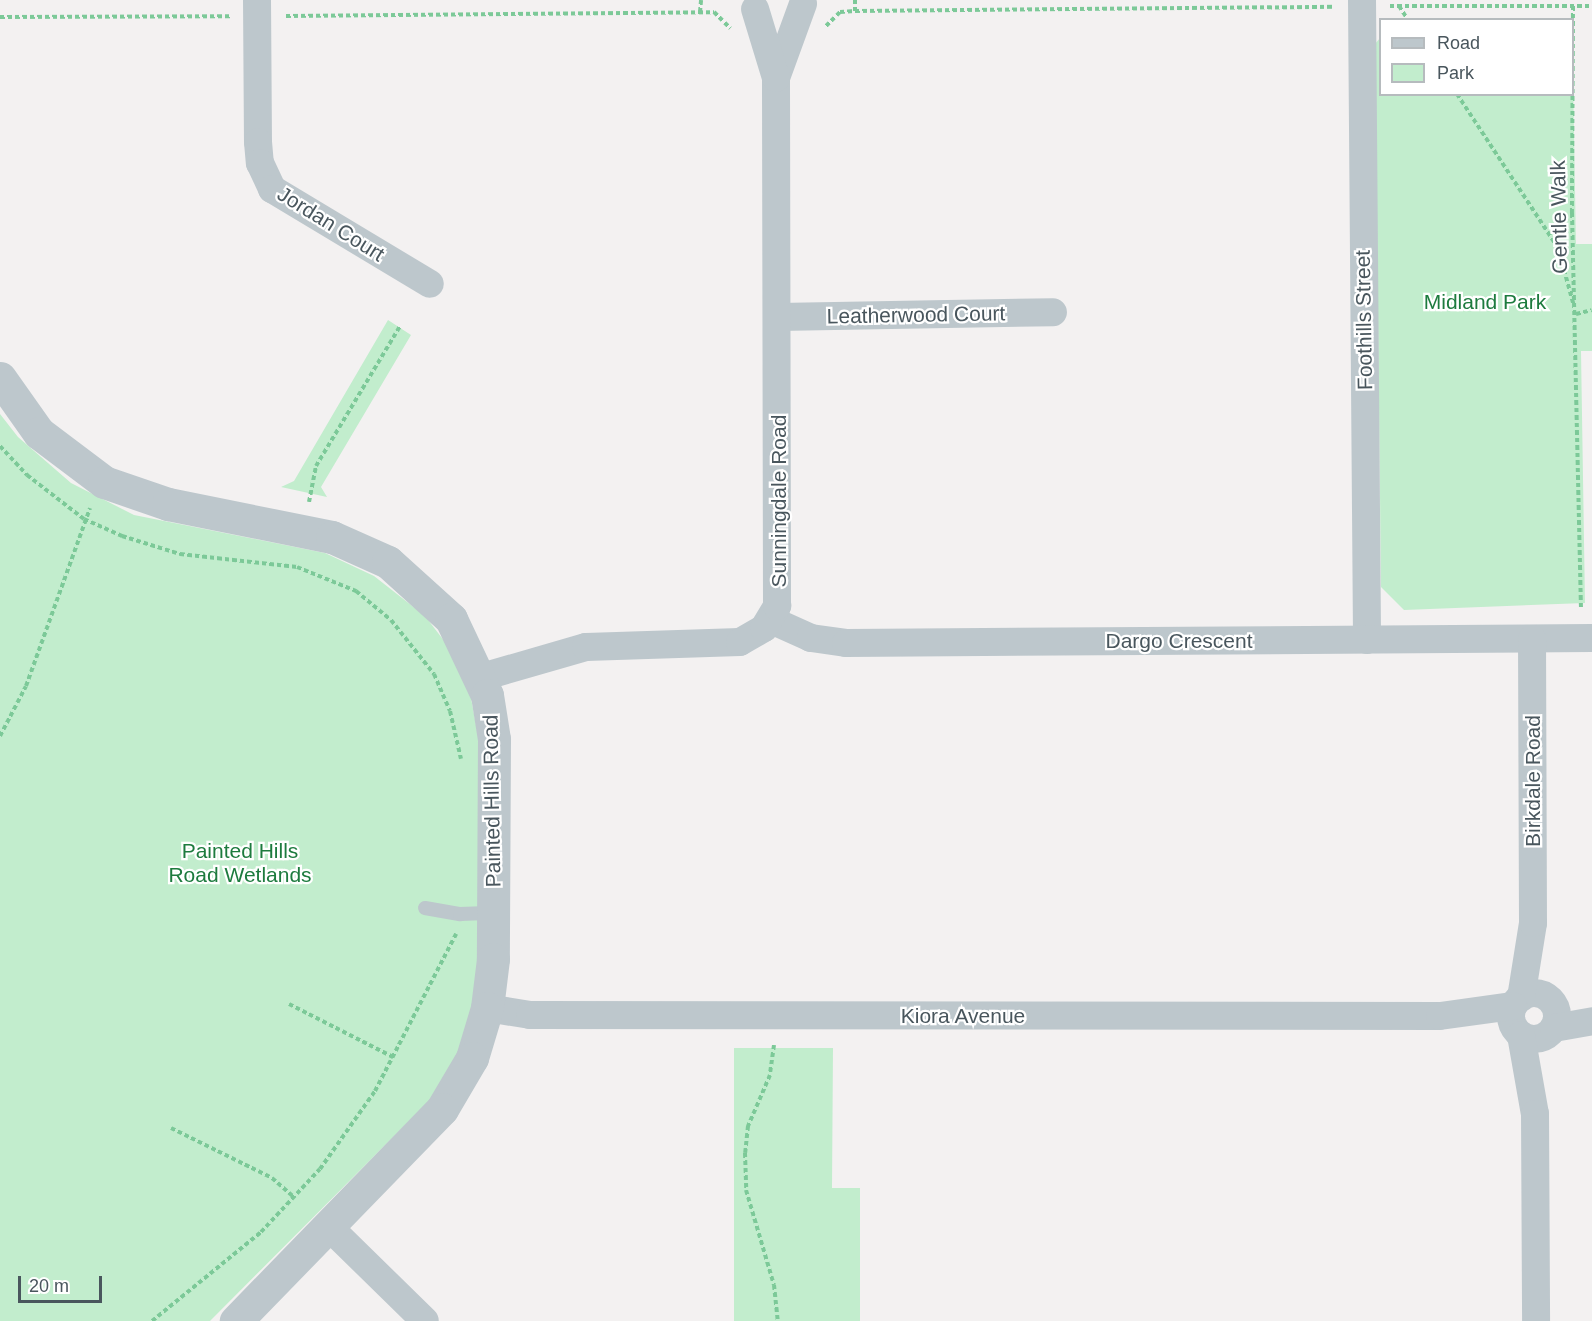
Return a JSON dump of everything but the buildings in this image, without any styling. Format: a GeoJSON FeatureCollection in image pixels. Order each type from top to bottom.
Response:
{"type":"FeatureCollection","features":[{"type":"Feature","properties":{"kind":"street"},"geometry":{"type":"LineString","coordinates":[[748,2],[780,15],[805,2]]}},
{"type":"Feature","properties":{"kind":"street","name":"Sunningdale Road"},"geometry":{"type":"LineString","coordinates":[[748,2],[776,78],[781,572],[771,620]]}},
{"type":"Feature","properties":{"kind":"street","name":"Sunningdale Road"},"geometry":{"type":"LineString","coordinates":[[776,78],[805,2]]}},
{"type":"Feature","properties":{"kind":"street","name":"Foothills Street"},"geometry":{"type":"LineString","coordinates":[[1362,3],[1367,640]]}},
{"type":"Feature","properties":{"kind":"street","name":"Jordan Court"},"geometry":{"type":"LineString","coordinates":[[257,8],[258,142],[260,163],[272,189],[430,284]]}},
{"type":"Feature","properties":{"kind":"street","name":"Leatherwood Court"},"geometry":{"type":"LineString","coordinates":[[778,317],[1053,312]]}},
{"type":"Feature","properties":{"kind":"street","name":"Painted Hills Road"},"geometry":{"type":"LineString","coordinates":[[0,378],[39,433],[104,482],[168,504],[304,530],[360,547],[414,581],[451,619],[482,677],[494,739],[494,913],[487,1008],[472,1058],[442,1109],[236,1321]]}},
{"type":"Feature","properties":{"kind":"street"},"geometry":{"type":"LineString","coordinates":[[482,677],[586,647],[740,642],[771,620]]}},
{"type":"Feature","properties":{"kind":"street","name":"Dargo Crescent"},"geometry":{"type":"LineString","coordinates":[[771,620],[811,638],[846,643],[1592,638]]}},
{"type":"Feature","properties":{"kind":"street","name":"Birkdale Road"},"geometry":{"type":"LineString","coordinates":[[1532,639],[1533,923],[1517,1017],[1535,1114]]}},
{"type":"Feature","properties":{"kind":"street","name":"Birkdale Road"},"geometry":{"type":"LineString","coordinates":[[1533,923],[1552,1016],[1535,1114],[1536,1321]]}},
{"type":"Feature","properties":{"kind":"street"},"geometry":{"type":"LineString","coordinates":[[1592,1011],[1552,1016],[1536,1039],[1517,1017],[1535,993],[1552,1016],[1592,1021]]}},
{"type":"Feature","properties":{"kind":"street","name":"Kiora Avenue"},"geometry":{"type":"LineString","coordinates":[[487,1008],[530,1015],[1517,1017]]}},
{"type":"Feature","properties":{"kind":"street"},"geometry":{"type":"LineString","coordinates":[[329,1227],[424,1321]]}},
{"type":"Feature","properties":{"kind":"lane"},"geometry":{"type":"LineString","coordinates":[[425,908],[460,914],[494,913]]}},
{"type":"Feature","properties":{"kind":"path"},"geometry":{"type":"LineString","coordinates":[[700,12],[701,0]]}},
{"type":"Feature","properties":{"kind":"path"},"geometry":{"type":"LineString","coordinates":[[855,0],[855,11]]}},
{"type":"Feature","properties":{"kind":"path"},"geometry":{"type":"LineString","coordinates":[[824,28],[840,12],[855,11],[1362,3],[1399,6],[1592,6]]}},
{"type":"Feature","properties":{"kind":"path"},"geometry":{"type":"LineString","coordinates":[[1399,6],[1407,18]]}},
{"type":"Feature","properties":{"kind":"path","name":"Gentle Walk"},"geometry":{"type":"LineString","coordinates":[[1574,6],[1581,608]]}},
{"type":"Feature","properties":{"kind":"path"},"geometry":{"type":"LineString","coordinates":[[0,17],[257,8],[714,12],[738,36]]}},
{"type":"Feature","properties":{"kind":"path"},"geometry":{"type":"LineString","coordinates":[[1458,96],[1558,248],[1576,314],[1592,310]]}},
{"type":"Feature","properties":{"kind":"path"},"geometry":{"type":"LineString","coordinates":[[304,530],[316,466],[400,326]]}},
{"type":"Feature","properties":{"kind":"path"},"geometry":{"type":"LineString","coordinates":[[0,446],[27,475],[84,519],[160,550],[297,567],[356,591],[391,620],[434,674],[459,740],[462,772]]}},
{"type":"Feature","properties":{"kind":"path"},"geometry":{"type":"LineString","coordinates":[[0,736],[26,686],[84,519],[104,482]]}},
{"type":"Feature","properties":{"kind":"path"},"geometry":{"type":"LineString","coordinates":[[152,1321],[261,1232],[295,1198],[363,1112],[448,953],[460,914]]}},
{"type":"Feature","properties":{"kind":"path"},"geometry":{"type":"LineString","coordinates":[[289,1004],[393,1057]]}},
{"type":"Feature","properties":{"kind":"path"},"geometry":{"type":"LineString","coordinates":[[774,1045],[770,1075],[748,1126],[745,1153],[746,1190],[774,1285],[778,1321]]}},
{"type":"Feature","properties":{"kind":"path"},"geometry":{"type":"LineString","coordinates":[[171,1128],[272,1178],[295,1198]]}},
{"type":"Feature","properties":{"kind":"green space","name":"Midland Park"},"geometry":{"type":"Polygon","coordinates":[[[1379,39],[1379,96],[1573,96],[1576,244],[1592,244],[1592,351],[1581,351],[1585,603],[1404,610],[1381,587],[1375,44],[1379,39]]]}},
{"type":"Feature","properties":{"kind":"green space"},"geometry":{"type":"Polygon","coordinates":[[[388,320],[411,335],[321,487],[327,497],[281,487],[294,481],[388,320]]]}},
{"type":"Feature","properties":{"kind":"green space","name":"Painted Hills Road Wetlands"},"geometry":{"type":"Polygon","coordinates":[[[0,414],[18,437],[71,483],[134,515],[325,553],[374,576],[425,616],[445,642],[471,698],[480,747],[480,936],[476,997],[459,1053],[434,1096],[210,1321],[0,1321],[0,414]]]}},
{"type":"Feature","properties":{"kind":"green space"},"geometry":{"type":"Polygon","coordinates":[[[734,1048],[833,1048],[832,1188],[860,1188],[860,1321],[734,1321],[734,1048]]]}}]}
